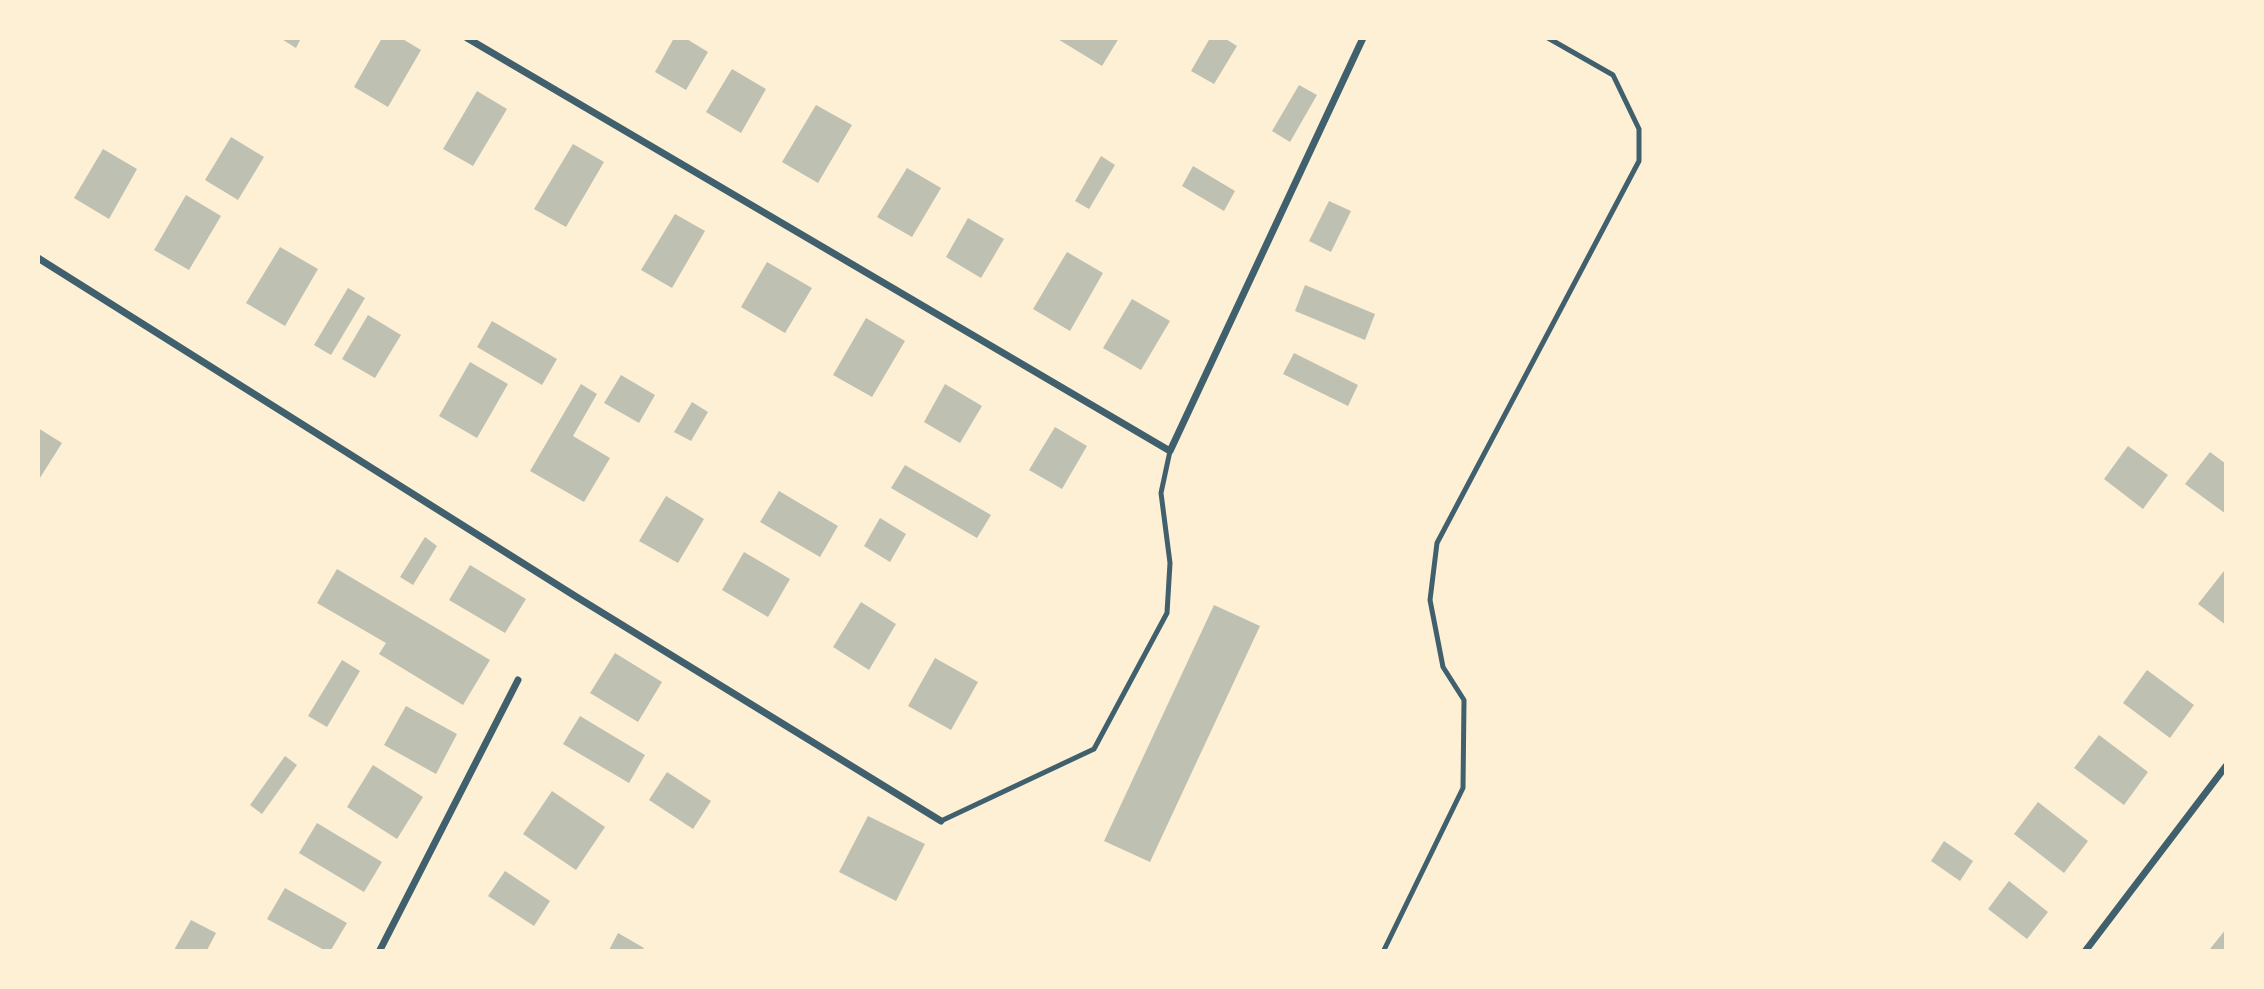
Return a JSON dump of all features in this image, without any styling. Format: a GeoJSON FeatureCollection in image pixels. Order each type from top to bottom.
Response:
{"type":"FeatureCollection","features":[{"type":"Feature","properties":{"kind":"street"},"geometry":{"type":"LineString","coordinates":[[467,38],[1170,451],[1363,38]]}},
{"type":"Feature","properties":{"kind":"street"},"geometry":{"type":"LineString","coordinates":[[38,258],[575,596],[941,821]]}},
{"type":"Feature","properties":{"kind":"street"},"geometry":{"type":"LineString","coordinates":[[380,950],[518,680]]}},
{"type":"Feature","properties":{"kind":"street"},"geometry":{"type":"LineString","coordinates":[[2086,950],[2225,766]]}},
{"type":"Feature","properties":{"kind":"lane"},"geometry":{"type":"LineString","coordinates":[[1384,950],[1463,788],[1464,700],[1443,667],[1430,600],[1437,543],[1639,161],[1639,130],[1614,75],[1548,38]]}},
{"type":"Feature","properties":{"kind":"lane"},"geometry":{"type":"LineString","coordinates":[[941,821],[1094,749],[1167,613],[1170,563],[1161,493],[1170,451]]}},
{"type":"Feature","properties":{"kind":"building"},"geometry":{"type":"Polygon","coordinates":[[[280,38],[301,38],[296,48],[280,38]]]}},
{"type":"Feature","properties":{"kind":"building"},"geometry":{"type":"Polygon","coordinates":[[[382,38],[401,38],[421,50],[388,107],[354,87],[382,38]]]}},
{"type":"Feature","properties":{"kind":"building"},"geometry":{"type":"Polygon","coordinates":[[[674,38],[685,38],[708,52],[686,90],[655,72],[674,38]]]}},
{"type":"Feature","properties":{"kind":"building"},"geometry":{"type":"Polygon","coordinates":[[[1056,38],[1119,38],[1102,66],[1056,38]]]}},
{"type":"Feature","properties":{"kind":"building"},"geometry":{"type":"Polygon","coordinates":[[[1210,38],[1224,38],[1237,46],[1214,84],[1191,71],[1210,38]]]}},
{"type":"Feature","properties":{"kind":"building"},"geometry":{"type":"Polygon","coordinates":[[[732,69],[766,89],[741,133],[706,112],[732,69]]]}},
{"type":"Feature","properties":{"kind":"building"},"geometry":{"type":"Polygon","coordinates":[[[1299,85],[1317,95],[1290,142],[1272,131],[1299,85]]]}},
{"type":"Feature","properties":{"kind":"building"},"geometry":{"type":"Polygon","coordinates":[[[477,91],[507,109],[473,166],[443,149],[477,91]]]}},
{"type":"Feature","properties":{"kind":"building"},"geometry":{"type":"Polygon","coordinates":[[[816,105],[852,125],[818,183],[782,162],[816,105]]]}},
{"type":"Feature","properties":{"kind":"building"},"geometry":{"type":"Polygon","coordinates":[[[231,137],[264,157],[238,200],[205,180],[231,137]]]}},
{"type":"Feature","properties":{"kind":"building"},"geometry":{"type":"Polygon","coordinates":[[[573,144],[604,162],[566,227],[534,209],[573,144]]]}},
{"type":"Feature","properties":{"kind":"building"},"geometry":{"type":"Polygon","coordinates":[[[103,149],[137,169],[109,219],[74,198],[103,149]]]}},
{"type":"Feature","properties":{"kind":"building"},"geometry":{"type":"Polygon","coordinates":[[[1101,156],[1115,165],[1089,209],[1075,201],[1101,156]]]}},
{"type":"Feature","properties":{"kind":"building"},"geometry":{"type":"Polygon","coordinates":[[[1193,166],[1235,191],[1224,211],[1182,186],[1193,166]]]}},
{"type":"Feature","properties":{"kind":"building"},"geometry":{"type":"Polygon","coordinates":[[[907,168],[941,188],[912,237],[877,217],[907,168]]]}},
{"type":"Feature","properties":{"kind":"building"},"geometry":{"type":"Polygon","coordinates":[[[186,195],[221,216],[189,270],[154,250],[186,195]]]}},
{"type":"Feature","properties":{"kind":"building"},"geometry":{"type":"Polygon","coordinates":[[[1329,201],[1351,211],[1331,252],[1309,241],[1329,201]]]}},
{"type":"Feature","properties":{"kind":"building"},"geometry":{"type":"Polygon","coordinates":[[[675,214],[705,231],[672,288],[641,270],[675,214]]]}},
{"type":"Feature","properties":{"kind":"building"},"geometry":{"type":"Polygon","coordinates":[[[968,218],[1004,239],[981,278],[946,257],[968,218]]]}},
{"type":"Feature","properties":{"kind":"building"},"geometry":{"type":"Polygon","coordinates":[[[280,247],[318,269],[285,326],[246,303],[280,247]]]}},
{"type":"Feature","properties":{"kind":"building"},"geometry":{"type":"Polygon","coordinates":[[[1067,252],[1103,273],[1070,331],[1033,309],[1067,252]]]}},
{"type":"Feature","properties":{"kind":"building"},"geometry":{"type":"Polygon","coordinates":[[[767,262],[812,288],[785,333],[741,307],[767,262]]]}},
{"type":"Feature","properties":{"kind":"building"},"geometry":{"type":"Polygon","coordinates":[[[1305,285],[1375,314],[1365,340],[1295,311],[1305,285]]]}},
{"type":"Feature","properties":{"kind":"building"},"geometry":{"type":"Polygon","coordinates":[[[348,288],[365,298],[331,355],[314,345],[348,288]]]}},
{"type":"Feature","properties":{"kind":"building"},"geometry":{"type":"Polygon","coordinates":[[[1132,299],[1170,321],[1141,370],[1103,348],[1132,299]]]}},
{"type":"Feature","properties":{"kind":"building"},"geometry":{"type":"Polygon","coordinates":[[[368,315],[401,335],[375,378],[342,359],[368,315]]]}},
{"type":"Feature","properties":{"kind":"building"},"geometry":{"type":"Polygon","coordinates":[[[866,318],[905,341],[872,397],[833,375],[866,318]]]}},
{"type":"Feature","properties":{"kind":"building"},"geometry":{"type":"Polygon","coordinates":[[[492,321],[557,359],[542,385],[477,347],[492,321]]]}},
{"type":"Feature","properties":{"kind":"building"},"geometry":{"type":"Polygon","coordinates":[[[1294,353],[1358,385],[1348,406],[1283,374],[1294,353]]]}},
{"type":"Feature","properties":{"kind":"building"},"geometry":{"type":"Polygon","coordinates":[[[470,362],[508,384],[477,438],[439,416],[470,362]]]}},
{"type":"Feature","properties":{"kind":"building"},"geometry":{"type":"Polygon","coordinates":[[[621,375],[655,395],[639,423],[604,403],[621,375]]]}},
{"type":"Feature","properties":{"kind":"building"},"geometry":{"type":"Polygon","coordinates":[[[581,384],[597,394],[573,436],[610,458],[584,502],[530,471],[581,384]]]}},
{"type":"Feature","properties":{"kind":"building"},"geometry":{"type":"Polygon","coordinates":[[[945,384],[982,406],[960,443],[924,422],[945,384]]]}},
{"type":"Feature","properties":{"kind":"building"},"geometry":{"type":"Polygon","coordinates":[[[692,402],[708,412],[691,441],[674,432],[692,402]]]}},
{"type":"Feature","properties":{"kind":"building"},"geometry":{"type":"Polygon","coordinates":[[[1055,427],[1087,446],[1062,489],[1029,470],[1055,427]]]}},
{"type":"Feature","properties":{"kind":"building"},"geometry":{"type":"Polygon","coordinates":[[[38,428],[62,443],[38,481],[38,428]]]}},
{"type":"Feature","properties":{"kind":"building"},"geometry":{"type":"Polygon","coordinates":[[[2128,446],[2168,475],[2143,509],[2104,479],[2128,446]]]}},
{"type":"Feature","properties":{"kind":"building"},"geometry":{"type":"Polygon","coordinates":[[[2210,452],[2226,464],[2226,514],[2185,484],[2210,452]]]}},
{"type":"Feature","properties":{"kind":"building"},"geometry":{"type":"Polygon","coordinates":[[[905,465],[991,515],[977,538],[891,488],[905,465]]]}},
{"type":"Feature","properties":{"kind":"building"},"geometry":{"type":"Polygon","coordinates":[[[779,491],[838,526],[820,557],[760,522],[779,491]]]}},
{"type":"Feature","properties":{"kind":"building"},"geometry":{"type":"Polygon","coordinates":[[[666,496],[704,519],[678,563],[639,541],[666,496]]]}},
{"type":"Feature","properties":{"kind":"building"},"geometry":{"type":"Polygon","coordinates":[[[880,518],[906,534],[890,562],[864,546],[880,518]]]}},
{"type":"Feature","properties":{"kind":"building"},"geometry":{"type":"Polygon","coordinates":[[[425,537],[437,546],[413,585],[400,577],[425,537]]]}},
{"type":"Feature","properties":{"kind":"building"},"geometry":{"type":"Polygon","coordinates":[[[744,552],[790,579],[768,617],[722,590],[744,552]]]}},
{"type":"Feature","properties":{"kind":"building"},"geometry":{"type":"Polygon","coordinates":[[[470,565],[526,599],[505,633],[449,600],[470,565]]]}},
{"type":"Feature","properties":{"kind":"building"},"geometry":{"type":"Polygon","coordinates":[[[337,569],[490,660],[463,705],[379,654],[386,643],[317,603],[337,569]]]}},
{"type":"Feature","properties":{"kind":"building"},"geometry":{"type":"Polygon","coordinates":[[[2224,571],[2226,572],[2226,625],[2198,604],[2224,571]]]}},
{"type":"Feature","properties":{"kind":"building"},"geometry":{"type":"Polygon","coordinates":[[[861,602],[896,624],[869,670],[833,647],[861,602]]]}},
{"type":"Feature","properties":{"kind":"building"},"geometry":{"type":"Polygon","coordinates":[[[1214,605],[1260,626],[1150,862],[1104,841],[1214,605]]]}},
{"type":"Feature","properties":{"kind":"building"},"geometry":{"type":"Polygon","coordinates":[[[615,653],[662,682],[638,722],[590,693],[615,653]]]}},
{"type":"Feature","properties":{"kind":"building"},"geometry":{"type":"Polygon","coordinates":[[[935,658],[978,682],[951,730],[908,706],[935,658]]]}},
{"type":"Feature","properties":{"kind":"building"},"geometry":{"type":"Polygon","coordinates":[[[342,660],[360,671],[327,727],[308,716],[342,660]]]}},
{"type":"Feature","properties":{"kind":"building"},"geometry":{"type":"Polygon","coordinates":[[[2147,670],[2194,705],[2170,738],[2123,703],[2147,670]]]}},
{"type":"Feature","properties":{"kind":"building"},"geometry":{"type":"Polygon","coordinates":[[[406,706],[457,734],[436,774],[384,745],[406,706]]]}},
{"type":"Feature","properties":{"kind":"building"},"geometry":{"type":"Polygon","coordinates":[[[580,716],[645,755],[629,783],[563,744],[580,716]]]}},
{"type":"Feature","properties":{"kind":"building"},"geometry":{"type":"Polygon","coordinates":[[[2099,735],[2148,772],[2124,805],[2074,768],[2099,735]]]}},
{"type":"Feature","properties":{"kind":"building"},"geometry":{"type":"Polygon","coordinates":[[[285,756],[297,765],[262,814],[250,805],[285,756]]]}},
{"type":"Feature","properties":{"kind":"building"},"geometry":{"type":"Polygon","coordinates":[[[373,765],[423,797],[397,839],[347,807],[373,765]]]}},
{"type":"Feature","properties":{"kind":"building"},"geometry":{"type":"Polygon","coordinates":[[[667,772],[711,801],[693,829],[649,800],[667,772]]]}},
{"type":"Feature","properties":{"kind":"building"},"geometry":{"type":"Polygon","coordinates":[[[552,791],[605,827],[576,870],[523,834],[552,791]]]}},
{"type":"Feature","properties":{"kind":"building"},"geometry":{"type":"Polygon","coordinates":[[[2038,802],[2088,841],[2064,873],[2014,834],[2038,802]]]}},
{"type":"Feature","properties":{"kind":"building"},"geometry":{"type":"Polygon","coordinates":[[[868,816],[925,844],[896,901],[839,872],[868,816]]]}},
{"type":"Feature","properties":{"kind":"building"},"geometry":{"type":"Polygon","coordinates":[[[317,823],[382,862],[364,892],[299,853],[317,823]]]}},
{"type":"Feature","properties":{"kind":"building"},"geometry":{"type":"Polygon","coordinates":[[[1944,841],[1973,861],[1960,881],[1931,861],[1944,841]]]}},
{"type":"Feature","properties":{"kind":"building"},"geometry":{"type":"Polygon","coordinates":[[[505,871],[550,901],[534,926],[488,896],[505,871]]]}},
{"type":"Feature","properties":{"kind":"building"},"geometry":{"type":"Polygon","coordinates":[[[2009,881],[2048,912],[2027,939],[1988,909],[2009,881]]]}},
{"type":"Feature","properties":{"kind":"building"},"geometry":{"type":"Polygon","coordinates":[[[285,888],[347,923],[331,950],[324,950],[267,919],[285,888]]]}},
{"type":"Feature","properties":{"kind":"building"},"geometry":{"type":"Polygon","coordinates":[[[191,920],[216,933],[207,950],[174,950],[191,920]]]}},
{"type":"Feature","properties":{"kind":"building"},"geometry":{"type":"Polygon","coordinates":[[[2226,929],[2226,950],[2210,949],[2226,929]]]}},
{"type":"Feature","properties":{"kind":"building"},"geometry":{"type":"Polygon","coordinates":[[[618,933],[644,948],[609,950],[618,933]]]}}]}
